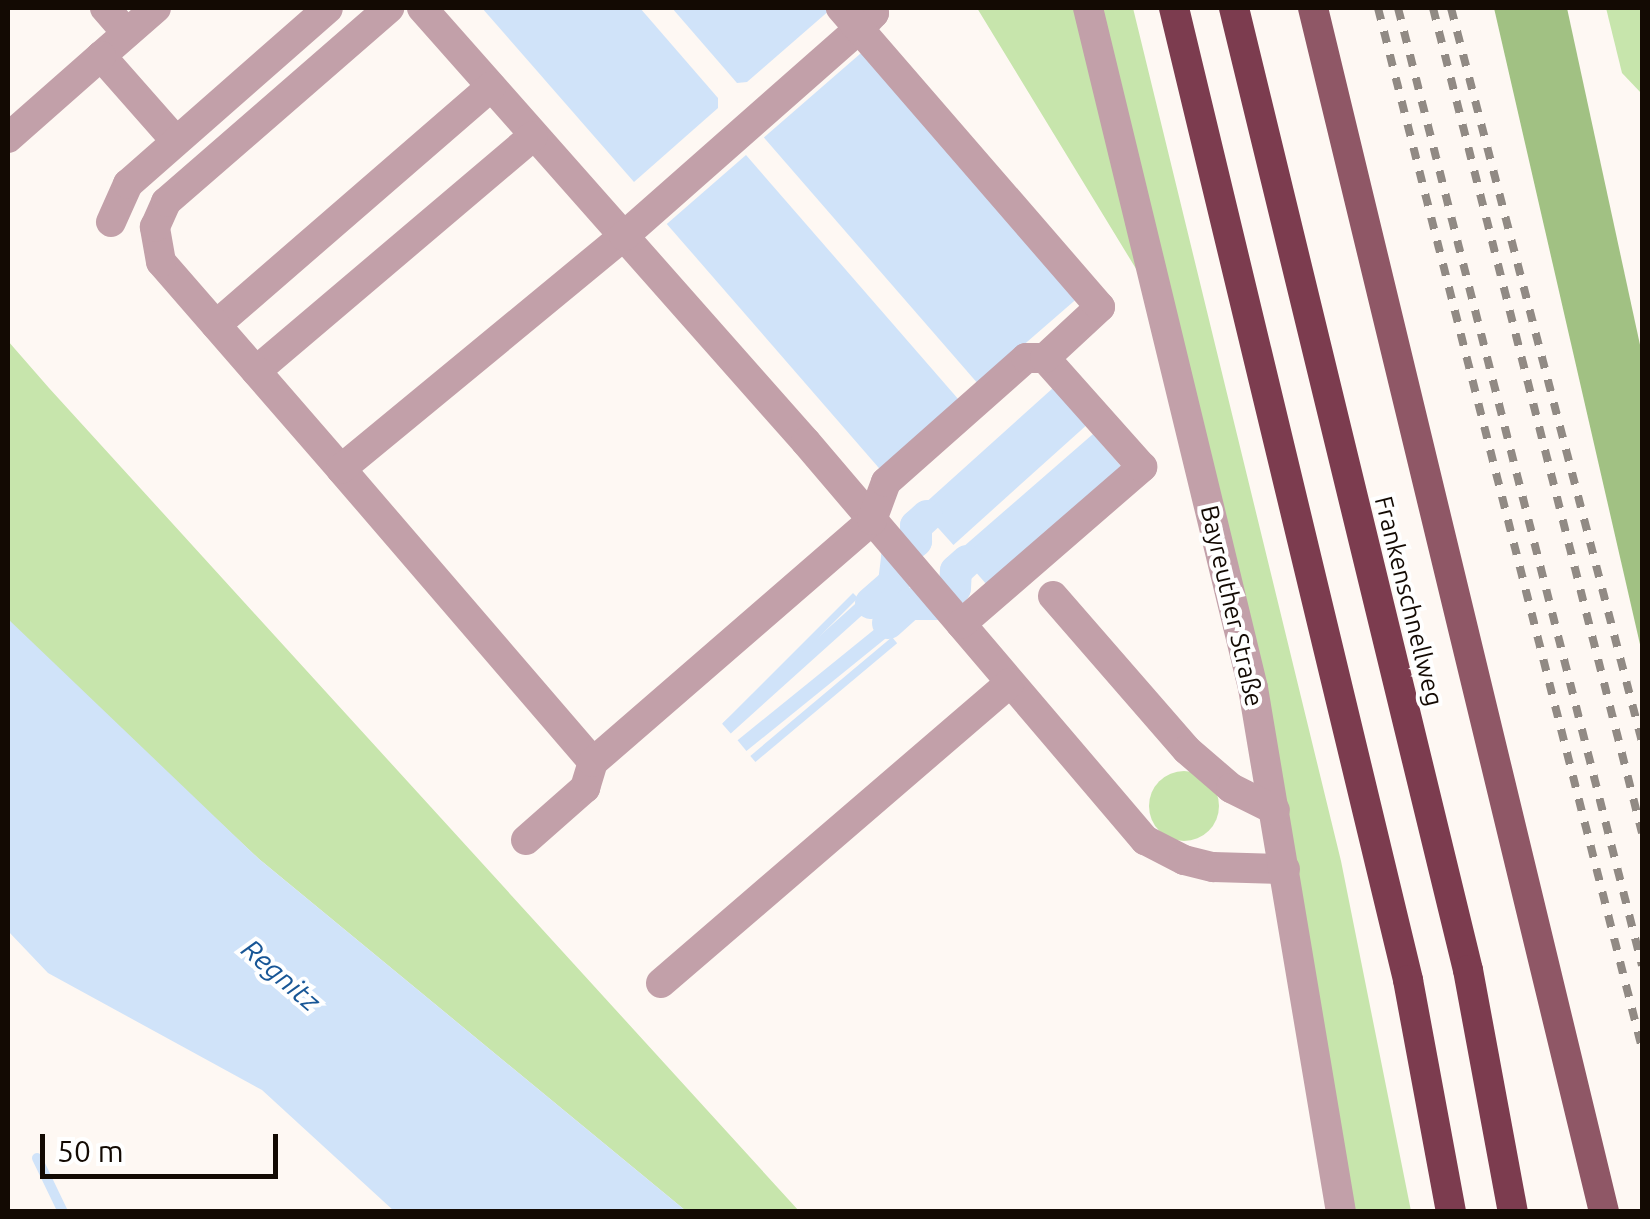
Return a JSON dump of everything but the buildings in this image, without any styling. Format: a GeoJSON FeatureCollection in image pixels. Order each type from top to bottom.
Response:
{"type":"FeatureCollection","features":[{"type":"Feature","properties":{"kind":"highway"},"geometry":{"type":"LineString","coordinates":[[1174,8],[1408,980],[1450,1212]]}},
{"type":"Feature","properties":{"kind":"highway","name":"Frankenschnellweg"},"geometry":{"type":"LineString","coordinates":[[1234,8],[1468,970],[1513,1212]]}},
{"type":"Feature","properties":{"kind":"main road"},"geometry":{"type":"LineString","coordinates":[[1313,8],[1604,1212]]}},
{"type":"Feature","properties":{"kind":"street"},"geometry":{"type":"LineString","coordinates":[[105,8],[127,33]]}},
{"type":"Feature","properties":{"kind":"street"},"geometry":{"type":"LineString","coordinates":[[8,138],[156,8]]}},
{"type":"Feature","properties":{"kind":"street"},"geometry":{"type":"LineString","coordinates":[[111,222],[128,184],[328,8]]}},
{"type":"Feature","properties":{"kind":"street"},"geometry":{"type":"LineString","coordinates":[[388,8],[166,202],[155,226],[161,262],[593,762]]}},
{"type":"Feature","properties":{"kind":"street"},"geometry":{"type":"LineString","coordinates":[[422,8],[872,520],[1145,840],[1199,864],[1285,869]]}},
{"type":"Feature","properties":{"kind":"street","name":"Bayreuther Straße"},"geometry":{"type":"LineString","coordinates":[[1088,8],[1253,688],[1342,1212]]}},
{"type":"Feature","properties":{"kind":"street"},"geometry":{"type":"LineString","coordinates":[[341,469],[624,236],[858,15],[1100,307],[1045,358],[1026,358],[886,482],[872,520],[593,762],[585,788],[526,840]]}},
{"type":"Feature","properties":{"kind":"street"},"geometry":{"type":"LineString","coordinates":[[101,56],[176,141]]}},
{"type":"Feature","properties":{"kind":"street"},"geometry":{"type":"LineString","coordinates":[[216,326],[491,87]]}},
{"type":"Feature","properties":{"kind":"street"},"geometry":{"type":"LineString","coordinates":[[256,371],[533,136]]}},
{"type":"Feature","properties":{"kind":"street"},"geometry":{"type":"LineString","coordinates":[[961,624],[1142,467],[1045,358]]}},
{"type":"Feature","properties":{"kind":"street"},"geometry":{"type":"LineString","coordinates":[[1053,596],[1186,750],[1231,788],[1275,810]]}},
{"type":"Feature","properties":{"kind":"street"},"geometry":{"type":"LineString","coordinates":[[661,983],[1010,683]]}},
{"type":"Feature","properties":{"kind":"green space"},"geometry":{"type":"Polygon","coordinates":[[[977,8],[1133,8],[1341,861],[1411,1211],[1330,1211],[1251,734],[1152,295],[977,8]]]}},
{"type":"Feature","properties":{"kind":"green space"},"geometry":{"type":"Polygon","coordinates":[[[1494,8],[1567,8],[1642,354],[1642,653],[1494,8]]]}},
{"type":"Feature","properties":{"kind":"green space"},"geometry":{"type":"Polygon","coordinates":[[[1606,8],[1642,8],[1642,94],[1622,73],[1606,8]]]}},
{"type":"Feature","properties":{"kind":"green space"},"geometry":{"type":"Polygon","coordinates":[[[8,341],[799,1211],[686,1211],[259,859],[22,637],[8,619],[8,341]]]}},
{"type":"Feature","properties":{"kind":"green space"},"geometry":{"type":"Polygon","coordinates":[[[1184,771],[1209,781],[1219,806],[1209,831],[1184,841],[1159,831],[1149,806],[1159,781],[1184,771]]]}},
{"type":"Feature","properties":{"kind":"water"},"geometry":{"type":"Polygon","coordinates":[[[482,8],[640,8],[718,98],[718,108],[634,182],[482,8]]]}},
{"type":"Feature","properties":{"kind":"water"},"geometry":{"type":"Polygon","coordinates":[[[672,8],[831,9],[747,82],[737,83],[672,8]]]}},
{"type":"Feature","properties":{"kind":"water"},"geometry":{"type":"Polygon","coordinates":[[[868,47],[1083,294],[978,384],[764,138],[868,47]]]}},
{"type":"Feature","properties":{"kind":"water"},"geometry":{"type":"Polygon","coordinates":[[[746,155],[961,402],[881,471],[667,224],[746,155]]]}},
{"type":"Feature","properties":{"kind":"water"},"geometry":{"type":"Polygon","coordinates":[[[1053,388],[1086,425],[953,545],[920,508],[1053,388]]]}},
{"type":"Feature","properties":{"kind":"water"},"geometry":{"type":"Polygon","coordinates":[[[1093,434],[1126,472],[991,589],[958,551],[1093,434]]]}},
{"type":"Feature","properties":{"kind":"water"},"geometry":{"type":"Polygon","coordinates":[[[853,593],[858,598],[728,728],[723,723],[853,593]]]}},
{"type":"Feature","properties":{"kind":"water"},"geometry":{"type":"Polygon","coordinates":[[[864,596],[873,606],[731,733],[722,724],[864,596]]]}},
{"type":"Feature","properties":{"kind":"water","name":"Regnitz"},"geometry":{"type":"Polygon","coordinates":[[[8,619],[259,859],[686,1211],[394,1211],[262,1090],[48,973],[8,931],[8,619]]]}},
{"type":"Feature","properties":{"kind":"water"},"geometry":{"type":"Polygon","coordinates":[[[886,620],[895,631],[746,751],[738,740],[886,620]]]}},
{"type":"Feature","properties":{"kind":"water"},"geometry":{"type":"Polygon","coordinates":[[[892,637],[897,643],[755,762],[750,756],[892,637]]]}},
{"type":"Feature","properties":{"kind":"waterway"},"geometry":{"type":"LineString","coordinates":[[871,603],[894,583],[897,557],[916,541],[916,526],[927,516]]}},
{"type":"Feature","properties":{"kind":"waterway"},"geometry":{"type":"LineString","coordinates":[[888,623],[909,604],[938,604],[955,588],[956,571],[967,561]]}},
{"type":"Feature","properties":{"kind":"waterway"},"geometry":{"type":"LineString","coordinates":[[37,1158],[63,1212]]}},
{"type":"Feature","properties":{"kind":"railway"},"geometry":{"type":"LineString","coordinates":[[1378,8],[1642,1048]]}},
{"type":"Feature","properties":{"kind":"railway"},"geometry":{"type":"LineString","coordinates":[[1398,8],[1642,965]]}},
{"type":"Feature","properties":{"kind":"railway"},"geometry":{"type":"LineString","coordinates":[[1433,8],[1642,833]]}},
{"type":"Feature","properties":{"kind":"railway"},"geometry":{"type":"LineString","coordinates":[[1451,8],[1642,742]]}}]}
